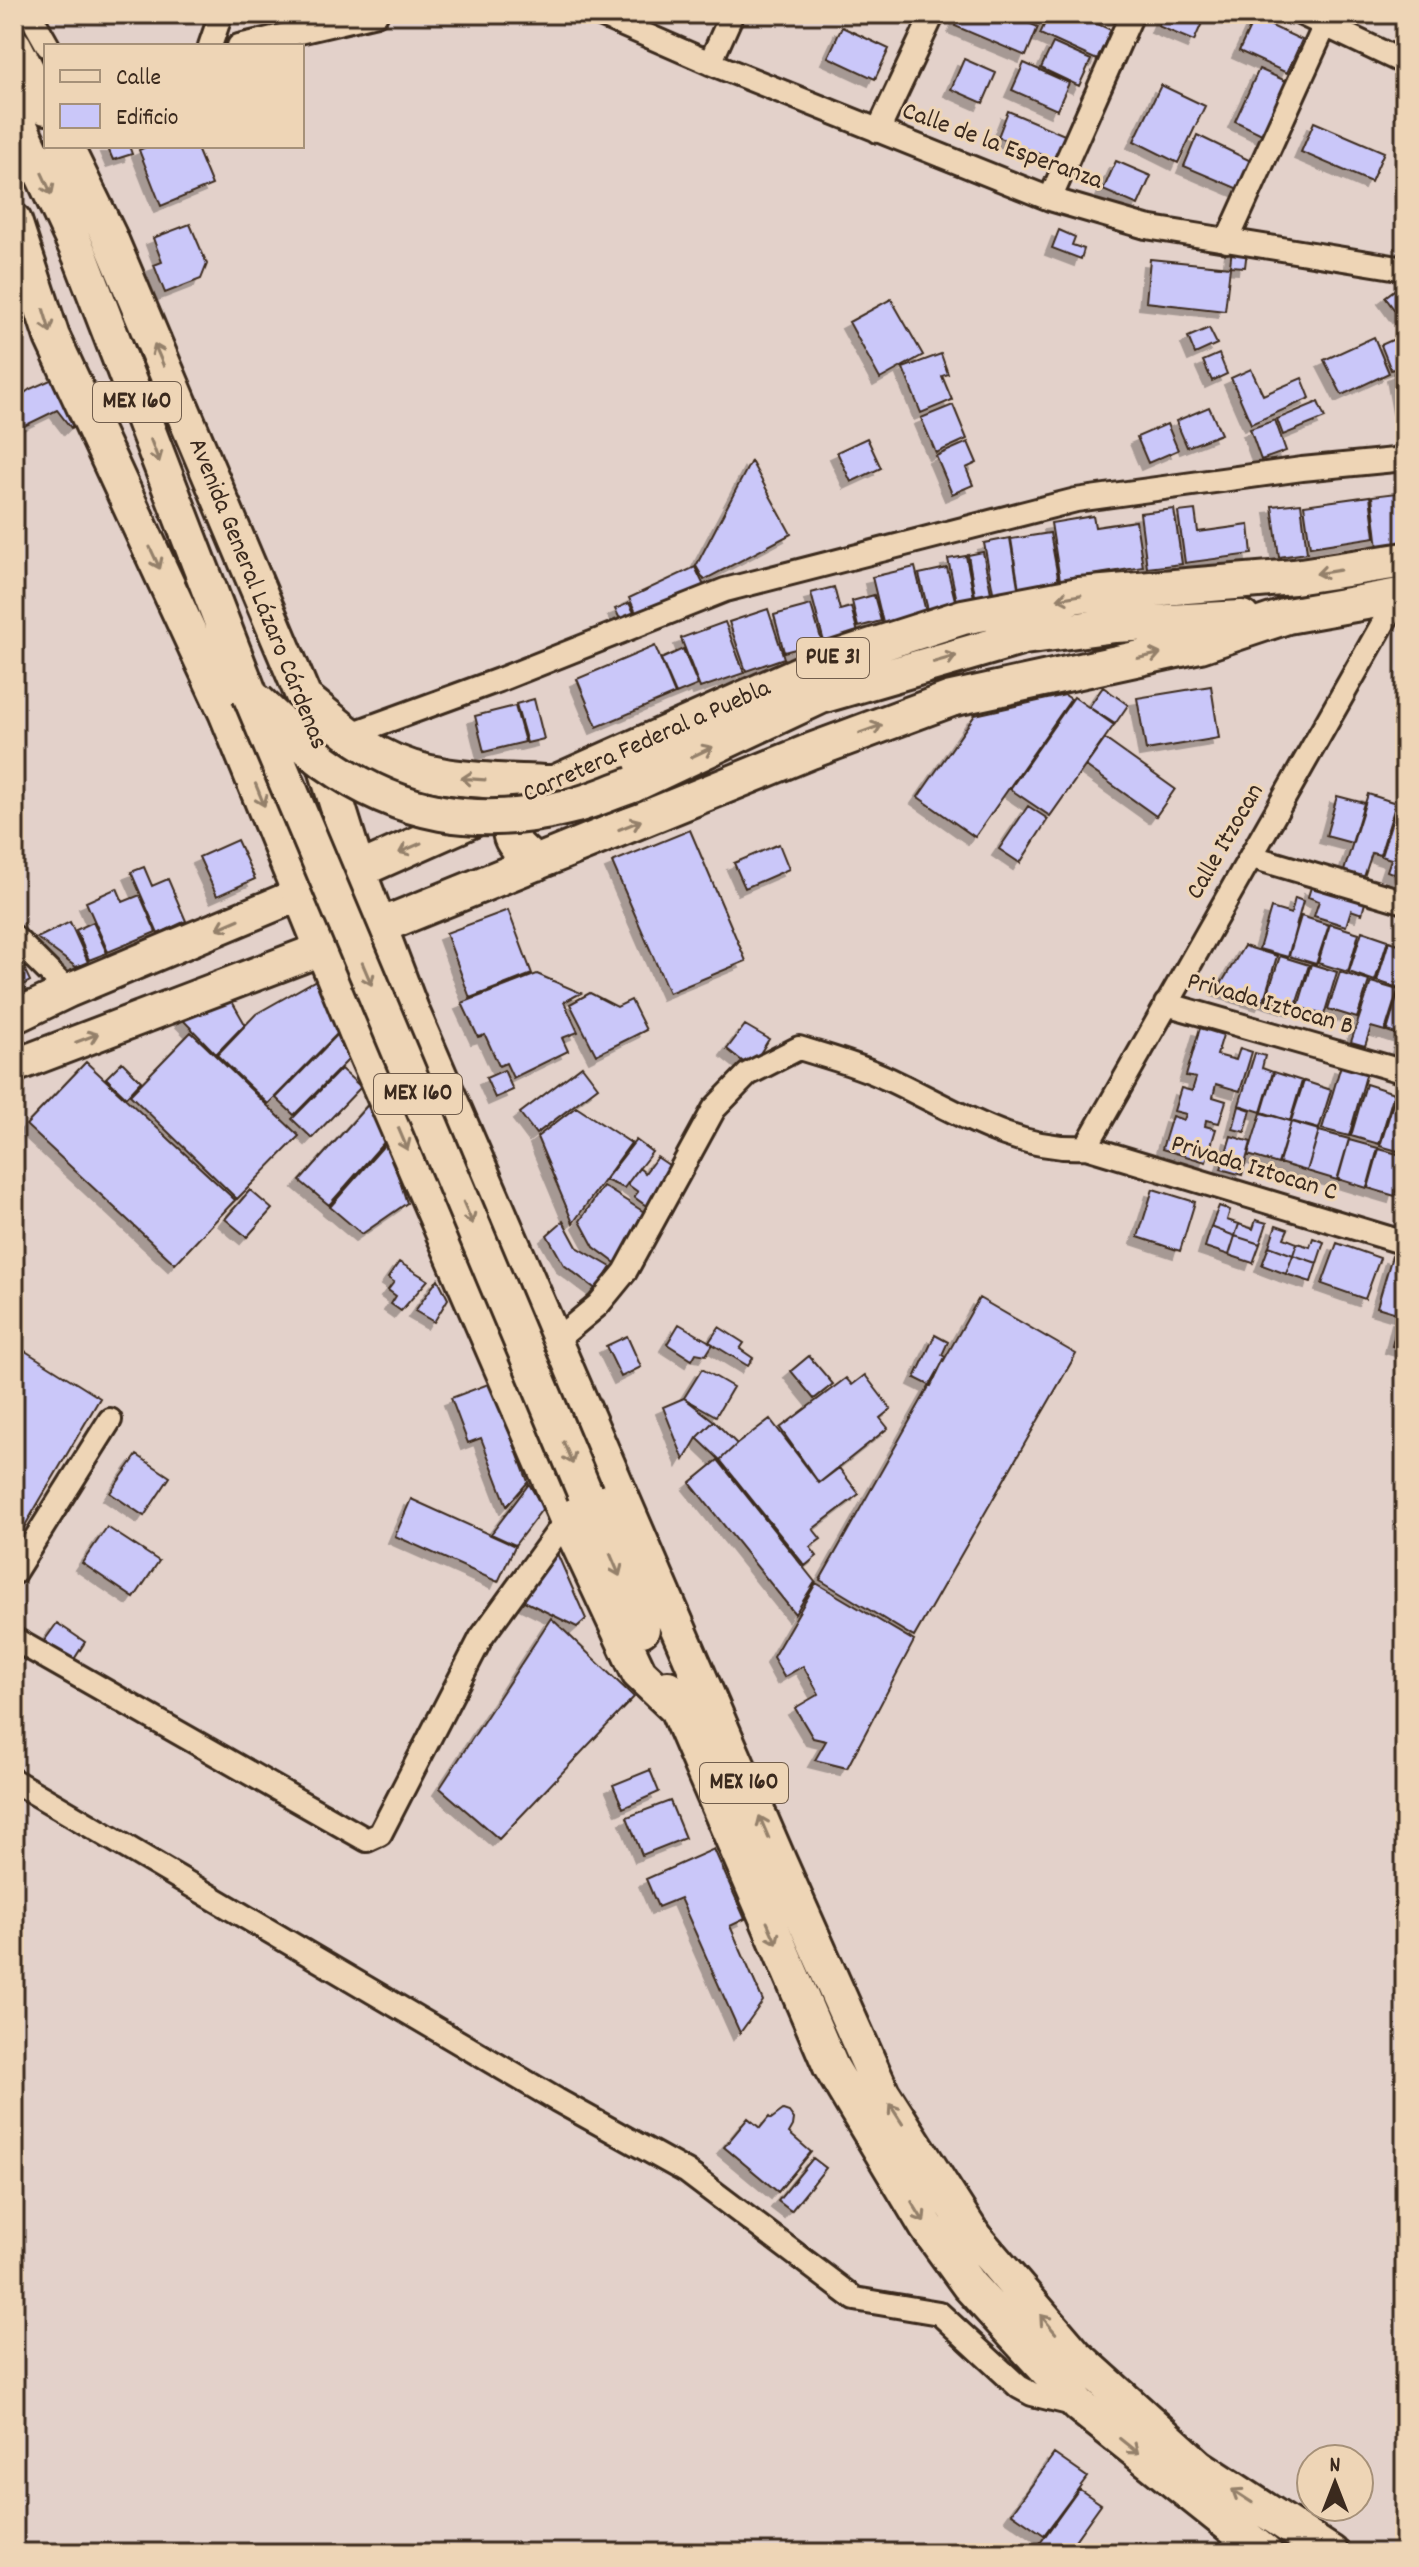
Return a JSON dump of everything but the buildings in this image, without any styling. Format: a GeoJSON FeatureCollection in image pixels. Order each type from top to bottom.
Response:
{"type":"FeatureCollection","features":[{"type":"Feature","properties":{"kind":"main road"},"geometry":{"type":"LineString","coordinates":[[34,59],[44,99]]}},
{"type":"Feature","properties":{"kind":"main road","name":"Avenida General Lázaro Cárdenas"},"geometry":{"type":"LineString","coordinates":[[14,113],[80,255],[238,703]]}},
{"type":"Feature","properties":{"kind":"main road","name":"Avenida General Lázaro Cárdenas"},"geometry":{"type":"LineString","coordinates":[[66,148],[109,236],[300,689],[358,871]]}},
{"type":"Feature","properties":{"kind":"main road"},"geometry":{"type":"LineString","coordinates":[[14,221],[52,337],[238,703],[300,894],[357,1033],[576,1506]]}},
{"type":"Feature","properties":{"kind":"main road","name":"Carretera Federal a Puebla"},"geometry":{"type":"LineString","coordinates":[[14,1017],[68,991],[358,871],[835,658],[963,617],[1079,595],[1294,577],[1398,561]]}},
{"type":"Feature","properties":{"kind":"main road"},"geometry":{"type":"LineString","coordinates":[[238,703],[371,791],[422,811],[500,818],[571,806],[632,785],[821,696],[1024,637],[1115,625],[1287,616],[1401,596]]}},
{"type":"Feature","properties":{"kind":"main road"},"geometry":{"type":"LineString","coordinates":[[14,1066],[324,948],[811,751],[951,699],[1200,645],[1287,616]]}},
{"type":"Feature","properties":{"kind":"main road"},"geometry":{"type":"LineString","coordinates":[[238,703],[300,689],[377,754],[430,773],[469,780],[570,787],[580,795],[589,824],[584,844]]}},
{"type":"Feature","properties":{"kind":"main road","name":"MEX 160"},"geometry":{"type":"LineString","coordinates":[[238,703],[576,1506],[676,1708],[831,2067],[927,2227],[969,2285],[1079,2405],[1260,2551]]}},
{"type":"Feature","properties":{"kind":"main road"},"geometry":{"type":"LineString","coordinates":[[514,801],[507,826],[511,841],[536,863]]}},
{"type":"Feature","properties":{"kind":"main road","name":"MEX 160"},"geometry":{"type":"LineString","coordinates":[[358,871],[411,1010],[882,2093],[974,2237],[1075,2355],[1199,2467],[1331,2553]]}},
{"type":"Feature","properties":{"kind":"main road"},"geometry":{"type":"LineString","coordinates":[[357,1033],[411,1010]]}},
{"type":"Feature","properties":{"kind":"main road"},"geometry":{"type":"LineString","coordinates":[[747,1878],[779,1862]]}},
{"type":"Feature","properties":{"kind":"main road"},"geometry":{"type":"LineString","coordinates":[[1260,2551],[1279,2519]]}},
{"type":"Feature","properties":{"kind":"street"},"geometry":{"type":"LineString","coordinates":[[30,14],[34,59]]}},
{"type":"Feature","properties":{"kind":"street"},"geometry":{"type":"LineString","coordinates":[[211,44],[221,14]]}},
{"type":"Feature","properties":{"kind":"street"},"geometry":{"type":"LineString","coordinates":[[248,44],[376,14]]}},
{"type":"Feature","properties":{"kind":"street","name":"Calle de la Esperanza"},"geometry":{"type":"LineString","coordinates":[[598,14],[710,63],[1050,199],[1146,227],[1405,269]]}},
{"type":"Feature","properties":{"kind":"street"},"geometry":{"type":"LineString","coordinates":[[710,63],[732,14]]}},
{"type":"Feature","properties":{"kind":"street"},"geometry":{"type":"LineString","coordinates":[[878,131],[933,14]]}},
{"type":"Feature","properties":{"kind":"street"},"geometry":{"type":"LineString","coordinates":[[1050,199],[1132,14]]}},
{"type":"Feature","properties":{"kind":"street"},"geometry":{"type":"LineString","coordinates":[[1302,14],[1328,20],[1405,63]]}},
{"type":"Feature","properties":{"kind":"street"},"geometry":{"type":"LineString","coordinates":[[1227,241],[1328,20]]}},
{"type":"Feature","properties":{"kind":"street"},"geometry":{"type":"LineString","coordinates":[[351,734],[499,680],[725,590],[1076,500],[1302,469],[1405,459]]}},
{"type":"Feature","properties":{"kind":"street"},"geometry":{"type":"LineString","coordinates":[[1398,561],[1401,596]]}},
{"type":"Feature","properties":{"kind":"street","name":"Calle Itzocan"},"geometry":{"type":"LineString","coordinates":[[1086,1147],[1401,596]]}},
{"type":"Feature","properties":{"kind":"street"},"geometry":{"type":"LineString","coordinates":[[1252,857],[1405,902]]}},
{"type":"Feature","properties":{"kind":"street"},"geometry":{"type":"LineString","coordinates":[[14,937],[68,991]]}},
{"type":"Feature","properties":{"kind":"street","name":"Privada Iztocan B"},"geometry":{"type":"LineString","coordinates":[[1166,1004],[1405,1072]]}},
{"type":"Feature","properties":{"kind":"street","name":"Privada Iztocan C"},"geometry":{"type":"LineString","coordinates":[[555,1341],[598,1305],[625,1272],[714,1109],[748,1074],[799,1048],[883,1076],[985,1127],[1061,1148],[1086,1147],[1405,1243]]}},
{"type":"Feature","properties":{"kind":"street"},"geometry":{"type":"LineString","coordinates":[[14,1573],[110,1420]]}},
{"type":"Feature","properties":{"kind":"street"},"geometry":{"type":"LineString","coordinates":[[14,1639],[367,1840],[380,1834],[481,1638],[576,1506]]}},
{"type":"Feature","properties":{"kind":"street"},"geometry":{"type":"LineString","coordinates":[[14,1781],[557,2100],[687,2172],[855,2299],[939,2313],[1019,2387],[1032,2394],[1079,2405]]}}]}
